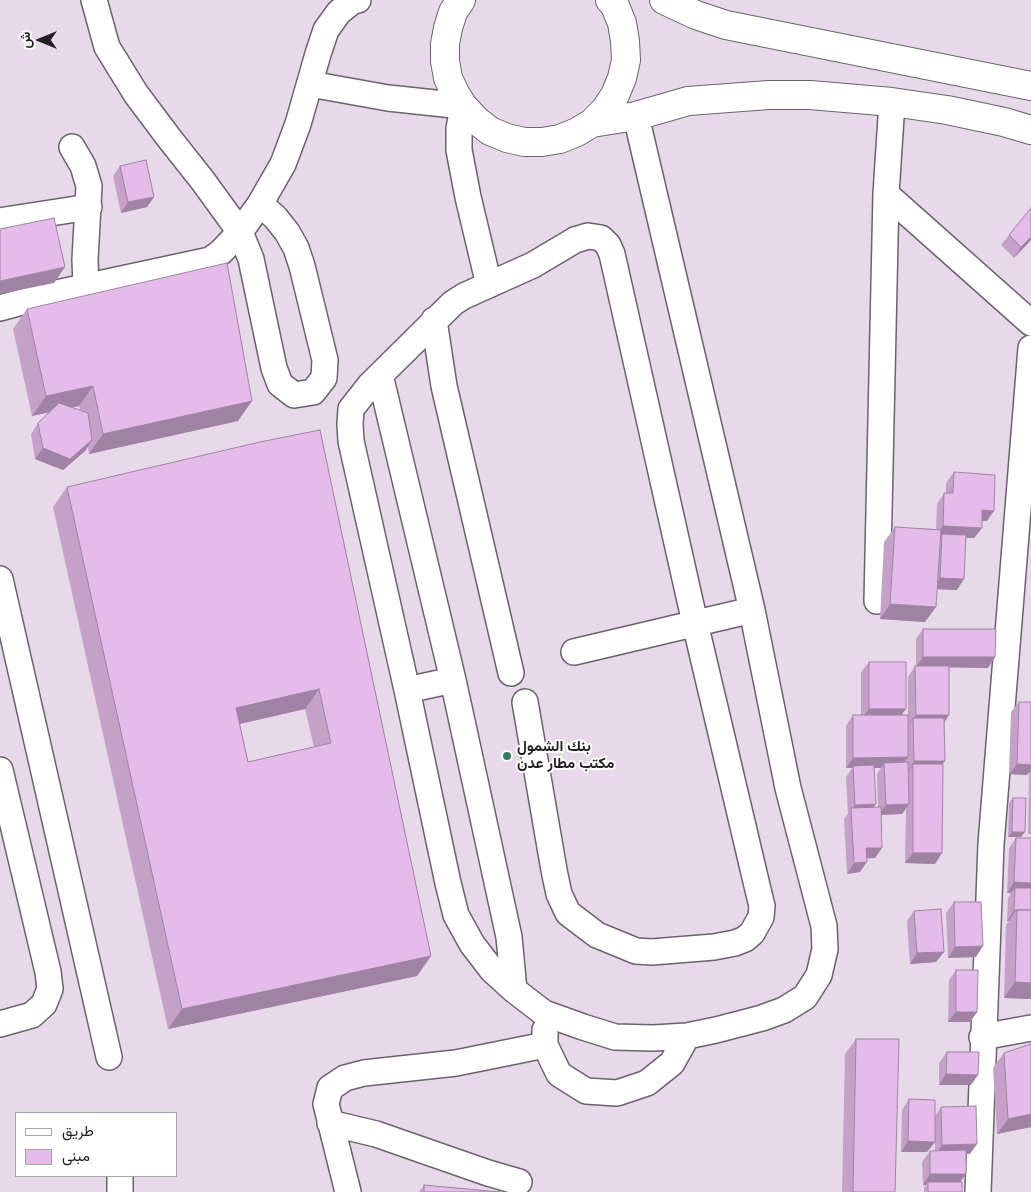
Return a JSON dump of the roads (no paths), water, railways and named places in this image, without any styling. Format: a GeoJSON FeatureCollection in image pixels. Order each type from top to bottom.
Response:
{"type":"FeatureCollection","features":[{"type":"Feature","properties":{"kind":"main road"},"geometry":{"type":"LineString","coordinates":[[461,0],[453,12],[445,44],[448,78],[463,106],[476,120],[490,131],[524,142],[560,139],[577,132],[592,123],[605,110],[615,95],[622,78],[626,60],[622,24],[610,0]]}},
{"type":"Feature","properties":{"kind":"main road"},"geometry":{"type":"LineString","coordinates":[[664,0],[726,25],[1031,86]]}},
{"type":"Feature","properties":{"kind":"main road"},"geometry":{"type":"LineString","coordinates":[[592,123],[636,116],[688,102],[753,96],[810,95],[892,102],[947,110],[1004,122],[1031,130]]}},
{"type":"Feature","properties":{"kind":"street"},"geometry":{"type":"LineString","coordinates":[[94,0],[107,47],[136,94],[240,232],[251,259],[274,368],[280,384],[294,395],[313,392],[324,378],[325,360],[302,266],[296,248],[287,232],[275,217],[260,204]]}},
{"type":"Feature","properties":{"kind":"street"},"geometry":{"type":"LineString","coordinates":[[0,308],[86,286],[210,260],[221,252],[240,232],[260,204],[283,164],[298,124],[326,30],[344,4]]}},
{"type":"Feature","properties":{"kind":"street"},"geometry":{"type":"LineString","coordinates":[[310,84],[388,98],[463,106],[459,129],[459,150],[466,189],[489,285]]}},
{"type":"Feature","properties":{"kind":"street"},"geometry":{"type":"LineString","coordinates":[[877,600],[886,194],[892,102]]}},
{"type":"Feature","properties":{"kind":"street"},"geometry":{"type":"LineString","coordinates":[[525,702],[554,870],[559,894],[568,913],[597,935],[636,951],[652,952],[714,947],[745,939],[752,933],[758,926],[762,906],[695,623],[612,254],[608,245],[601,238],[588,236],[575,240],[533,265],[464,296],[453,303],[380,375],[351,409],[351,441],[408,690],[456,915],[472,944],[492,970],[544,1013],[614,1036],[653,1038],[687,1036],[762,1018],[784,1010],[805,997],[819,975],[825,949],[824,926],[788,788],[752,610],[636,116]]}},
{"type":"Feature","properties":{"kind":"street"},"geometry":{"type":"LineString","coordinates":[[72,147],[83,166],[89,186],[85,251],[86,286]]}},
{"type":"Feature","properties":{"kind":"street"},"geometry":{"type":"LineString","coordinates":[[886,194],[1031,323]]}},
{"type":"Feature","properties":{"kind":"street"},"geometry":{"type":"LineString","coordinates":[[0,220],[89,207]]}},
{"type":"Feature","properties":{"kind":"street"},"geometry":{"type":"LineString","coordinates":[[434,320],[444,386],[511,673]]}},
{"type":"Feature","properties":{"kind":"street"},"geometry":{"type":"LineString","coordinates":[[978,1192],[982,1036],[991,844],[1031,348]]}},
{"type":"Feature","properties":{"kind":"street"},"geometry":{"type":"LineString","coordinates":[[380,375],[453,680],[509,937],[514,990]]}},
{"type":"Feature","properties":{"kind":"street"},"geometry":{"type":"LineString","coordinates":[[0,579],[109,1057]]}},
{"type":"Feature","properties":{"kind":"street"},"geometry":{"type":"LineString","coordinates":[[574,652],[752,610]]}},
{"type":"Feature","properties":{"kind":"street"},"geometry":{"type":"LineString","coordinates":[[408,690],[453,680]]}},
{"type":"Feature","properties":{"kind":"street"},"geometry":{"type":"LineString","coordinates":[[0,770],[50,989],[44,1004],[32,1015],[0,1024]]}},
{"type":"Feature","properties":{"kind":"street"},"geometry":{"type":"LineString","coordinates":[[37,927],[78,918]]}},
{"type":"Feature","properties":{"kind":"street"},"geometry":{"type":"LineString","coordinates":[[544,1013],[545,1046],[559,1074],[586,1091],[617,1093],[647,1083],[672,1063],[687,1036]]}},
{"type":"Feature","properties":{"kind":"street"},"geometry":{"type":"LineString","coordinates":[[982,1036],[1031,1028]]}},
{"type":"Feature","properties":{"kind":"street"},"geometry":{"type":"LineString","coordinates":[[348,1192],[326,1104],[330,1088],[345,1078],[364,1073],[456,1063],[545,1046]]}},
{"type":"Feature","properties":{"kind":"street"},"geometry":{"type":"LineString","coordinates":[[330,1123],[376,1134],[488,1174],[519,1182]]}},
{"type":"Feature","properties":{"kind":"street"},"geometry":{"type":"LineString","coordinates":[[120,1177],[120,1192]]}},
{"type":"Feature","properties":{"kind":"place","name":"بنك الشمول مكتب مطار عدن"},"geometry":{"type":"Point","coordinates":[507,756]}}]}
